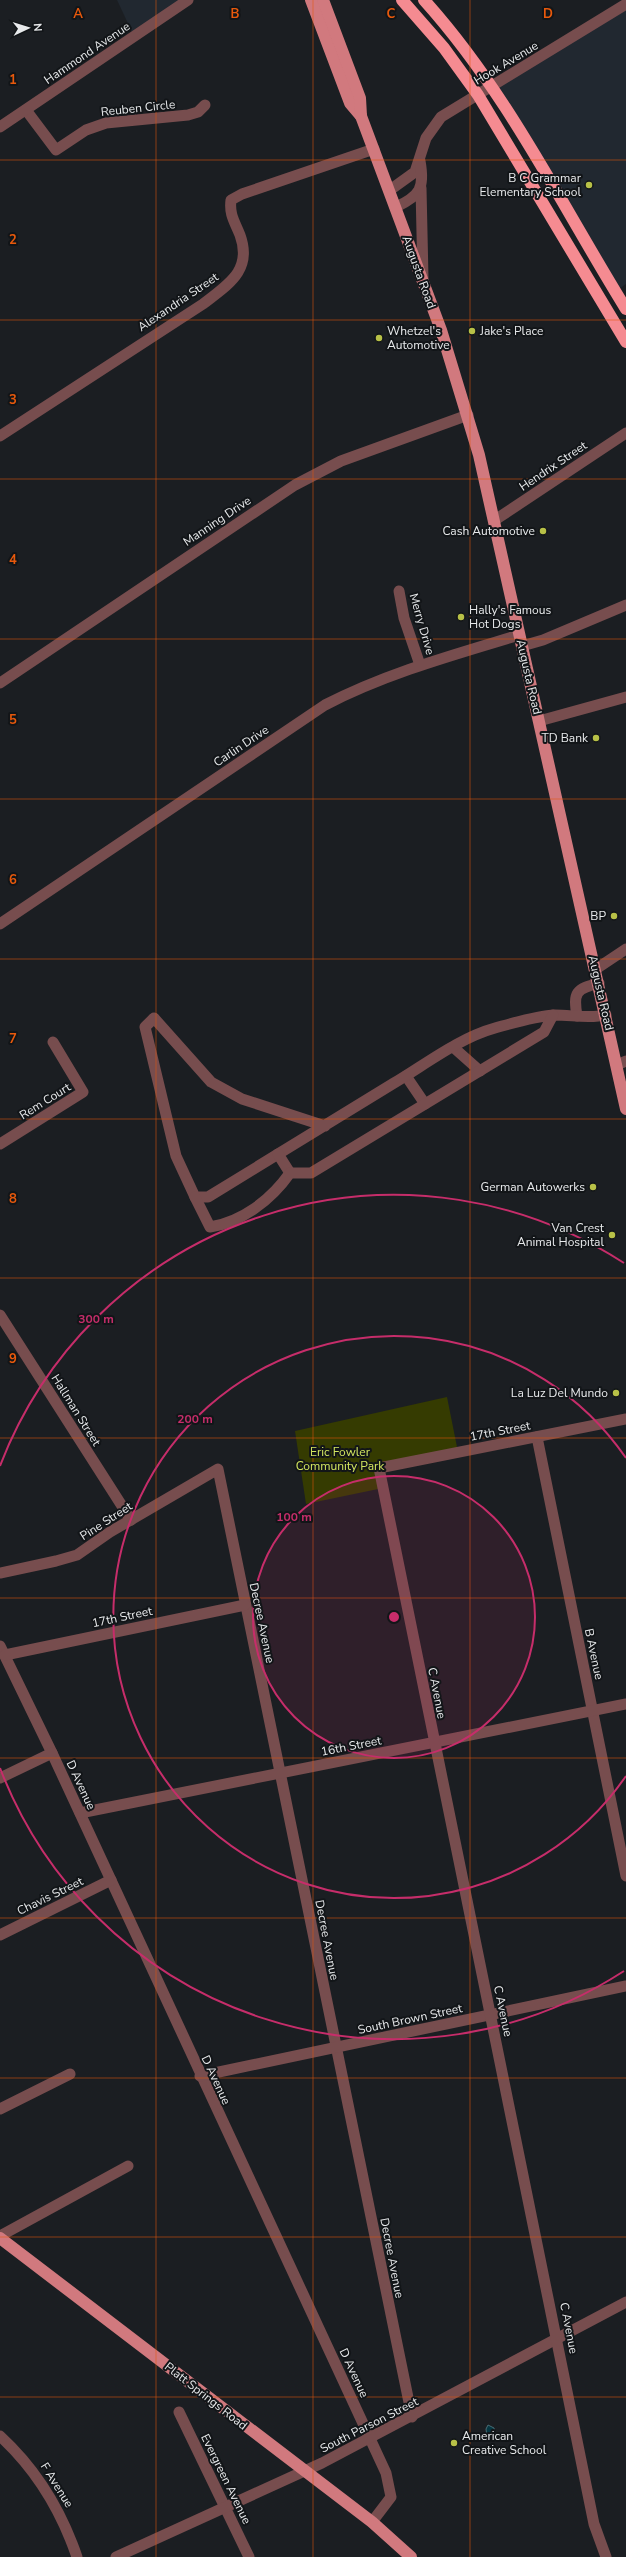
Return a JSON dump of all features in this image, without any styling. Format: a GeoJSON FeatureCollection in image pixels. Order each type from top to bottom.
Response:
{"type":"FeatureCollection","features":[{"type":"Feature","properties":{"kind":"highway"},"geometry":{"type":"LineString","coordinates":[[402,0],[444,48],[478,95],[626,342]]}},
{"type":"Feature","properties":{"kind":"highway"},"geometry":{"type":"LineString","coordinates":[[424,0],[448,27],[492,87],[626,309]]}},
{"type":"Feature","properties":{"kind":"main road","name":"Augusta Road"},"geometry":{"type":"LineString","coordinates":[[311,0],[350,103],[361,116]]}},
{"type":"Feature","properties":{"kind":"main road","name":"Augusta Road"},"geometry":{"type":"LineString","coordinates":[[323,0],[360,98],[361,116],[390,190],[441,330],[468,415],[495,520],[606,1015],[621,1063],[626,1109]]}},
{"type":"Feature","properties":{"kind":"main road","name":"Platt Springs Road"},"geometry":{"type":"LineString","coordinates":[[0,2237],[372,2522],[411,2557]]}},
{"type":"Feature","properties":{"kind":"street","name":"Hammond Avenue"},"geometry":{"type":"LineString","coordinates":[[0,127],[188,0]]}},
{"type":"Feature","properties":{"kind":"street","name":"Hook Avenue"},"geometry":{"type":"LineString","coordinates":[[390,190],[411,177],[420,161],[426,138],[435,124],[456,108],[626,4]]}},
{"type":"Feature","properties":{"kind":"street","name":"Reuben Circle"},"geometry":{"type":"LineString","coordinates":[[26,110],[56,150],[86,130],[106,123],[188,115],[198,112],[205,105]]}},
{"type":"Feature","properties":{"kind":"street","name":"Alexandria Street"},"geometry":{"type":"LineString","coordinates":[[0,436],[203,304],[231,283],[241,269],[243,260],[242,243],[230,211],[231,200],[242,194],[374,149]]}},
{"type":"Feature","properties":{"kind":"street","name":"Hook Avenue"},"geometry":{"type":"LineString","coordinates":[[420,161],[424,285]]}},
{"type":"Feature","properties":{"kind":"street"},"geometry":{"type":"LineString","coordinates":[[396,208],[413,198],[421,188]]}},
{"type":"Feature","properties":{"kind":"street","name":"Manning Drive"},"geometry":{"type":"LineString","coordinates":[[0,683],[295,485],[341,461],[468,415]]}},
{"type":"Feature","properties":{"kind":"street","name":"Hendrix Street"},"geometry":{"type":"LineString","coordinates":[[495,520],[626,433]]}},
{"type":"Feature","properties":{"kind":"street","name":"Merry Drive"},"geometry":{"type":"LineString","coordinates":[[399,591],[404,618],[420,665]]}},
{"type":"Feature","properties":{"kind":"street","name":"Carlin Drive"},"geometry":{"type":"LineString","coordinates":[[0,924],[325,705],[357,688],[420,665],[521,640],[543,640],[626,604]]}},
{"type":"Feature","properties":{"kind":"street"},"geometry":{"type":"LineString","coordinates":[[539,721],[626,697]]}},
{"type":"Feature","properties":{"kind":"street"},"geometry":{"type":"LineString","coordinates":[[596,969],[626,949]]}},
{"type":"Feature","properties":{"kind":"street"},"geometry":{"type":"LineString","coordinates":[[577,1016],[574,1002],[576,993],[580,988],[599,983]]}},
{"type":"Feature","properties":{"kind":"street"},"geometry":{"type":"LineString","coordinates":[[195,1197],[208,1197],[453,1048],[494,1028],[553,1015],[593,1018],[606,1015]]}},
{"type":"Feature","properties":{"kind":"street"},"geometry":{"type":"LineString","coordinates":[[290,1173],[311,1173],[544,1032],[553,1015]]}},
{"type":"Feature","properties":{"kind":"street"},"geometry":{"type":"LineString","coordinates":[[290,1173],[280,1187],[258,1206],[223,1225],[210,1227],[176,1156],[145,1027],[154,1018],[211,1082],[242,1099],[325,1126]]}},
{"type":"Feature","properties":{"kind":"street","name":"Rem Court"},"geometry":{"type":"LineString","coordinates":[[0,1144],[83,1092],[53,1042]]}},
{"type":"Feature","properties":{"kind":"street"},"geometry":{"type":"LineString","coordinates":[[453,1048],[480,1071]]}},
{"type":"Feature","properties":{"kind":"street"},"geometry":{"type":"LineString","coordinates":[[406,1076],[425,1104]]}},
{"type":"Feature","properties":{"kind":"street"},"geometry":{"type":"LineString","coordinates":[[278,1154],[290,1173]]}},
{"type":"Feature","properties":{"kind":"street","name":"Hallman Street"},"geometry":{"type":"LineString","coordinates":[[0,1315],[131,1520]]}},
{"type":"Feature","properties":{"kind":"street","name":"17th Street"},"geometry":{"type":"LineString","coordinates":[[379,1468],[626,1419]]}},
{"type":"Feature","properties":{"kind":"street","name":"B Avenue"},"geometry":{"type":"LineString","coordinates":[[537,1437],[626,1876]]}},
{"type":"Feature","properties":{"kind":"street","name":"Pine Street"},"geometry":{"type":"LineString","coordinates":[[0,1573],[72,1557],[218,1468]]}},
{"type":"Feature","properties":{"kind":"street","name":"Decree Avenue"},"geometry":{"type":"LineString","coordinates":[[218,1468],[412,2417]]}},
{"type":"Feature","properties":{"kind":"street","name":"C Avenue"},"geometry":{"type":"LineString","coordinates":[[379,1468],[490,2015],[558,2339],[594,2524],[606,2557]]}},
{"type":"Feature","properties":{"kind":"street","name":"17th Street"},"geometry":{"type":"LineString","coordinates":[[2,1651],[245,1605]]}},
{"type":"Feature","properties":{"kind":"street","name":"D Avenue"},"geometry":{"type":"LineString","coordinates":[[2,1651],[80,1813],[200,2076],[390,2483],[391,2497],[372,2522]]}},
{"type":"Feature","properties":{"kind":"street","name":"16th Street"},"geometry":{"type":"LineString","coordinates":[[80,1813],[626,1704]]}},
{"type":"Feature","properties":{"kind":"street"},"geometry":{"type":"LineString","coordinates":[[0,1778],[52,1753]]}},
{"type":"Feature","properties":{"kind":"street","name":"Chavis Street"},"geometry":{"type":"LineString","coordinates":[[0,1935],[111,1880]]}},
{"type":"Feature","properties":{"kind":"street","name":"South Brown Street"},"geometry":{"type":"LineString","coordinates":[[200,2076],[626,1986]]}},
{"type":"Feature","properties":{"kind":"street"},"geometry":{"type":"LineString","coordinates":[[0,2109],[70,2074]]}},
{"type":"Feature","properties":{"kind":"street"},"geometry":{"type":"LineString","coordinates":[[0,2237],[128,2166]]}},
{"type":"Feature","properties":{"kind":"street","name":"South Parson Street"},"geometry":{"type":"LineString","coordinates":[[116,2557],[226,2508],[370,2439],[626,2302]]}},
{"type":"Feature","properties":{"kind":"street","name":"Evergreen Avenue"},"geometry":{"type":"LineString","coordinates":[[179,2412],[249,2557]]}},
{"type":"Feature","properties":{"kind":"street","name":"F Avenue"},"geometry":{"type":"LineString","coordinates":[[0,2436],[29,2465],[54,2502],[77,2557]]}},
{"type":"Feature","properties":{"kind":"shaded area"},"geometry":{"type":"Polygon","coordinates":[[[117,0],[180,0],[132,32],[117,0]]]}},
{"type":"Feature","properties":{"kind":"shaded area","name":"B C Grammar Elementary School"},"geometry":{"type":"Polygon","coordinates":[[[626,3],[626,284],[615,292],[492,87],[626,3]]]}},
{"type":"Feature","properties":{"kind":"green space","name":"Eric Fowler Community Park"},"geometry":{"type":"Polygon","coordinates":[[[447,1397],[458,1452],[379,1468],[383,1488],[306,1504],[295,1431],[447,1397]]]}},
{"type":"Feature","properties":{"kind":"water"},"geometry":{"type":"Polygon","coordinates":[[[488,2425],[494,2428],[495,2436],[492,2439],[487,2437],[486,2429],[488,2425]]]}},
{"type":"Feature","properties":{"kind":"place","name":"B C Grammar Elementary School"},"geometry":{"type":"Point","coordinates":[589,185]}},
{"type":"Feature","properties":{"kind":"place","name":"Jake's Place"},"geometry":{"type":"Point","coordinates":[472,331]}},
{"type":"Feature","properties":{"kind":"place","name":"Whetzel's Automotive"},"geometry":{"type":"Point","coordinates":[379,338]}},
{"type":"Feature","properties":{"kind":"place","name":"Cash Automotive"},"geometry":{"type":"Point","coordinates":[543,531]}},
{"type":"Feature","properties":{"kind":"place","name":"Hally's Famous Hot Dogs"},"geometry":{"type":"Point","coordinates":[461,617]}},
{"type":"Feature","properties":{"kind":"place","name":"TD Bank"},"geometry":{"type":"Point","coordinates":[596,738]}},
{"type":"Feature","properties":{"kind":"place","name":"BP"},"geometry":{"type":"Point","coordinates":[614,916]}},
{"type":"Feature","properties":{"kind":"place","name":"German Autowerks"},"geometry":{"type":"Point","coordinates":[593,1187]}},
{"type":"Feature","properties":{"kind":"place","name":"Van Crest Animal Hospital"},"geometry":{"type":"Point","coordinates":[612,1235]}},
{"type":"Feature","properties":{"kind":"place","name":"La Luz Del Mundo"},"geometry":{"type":"Point","coordinates":[616,1393]}},
{"type":"Feature","properties":{"kind":"place","name":"American Creative School"},"geometry":{"type":"Point","coordinates":[454,2443]}}]}
